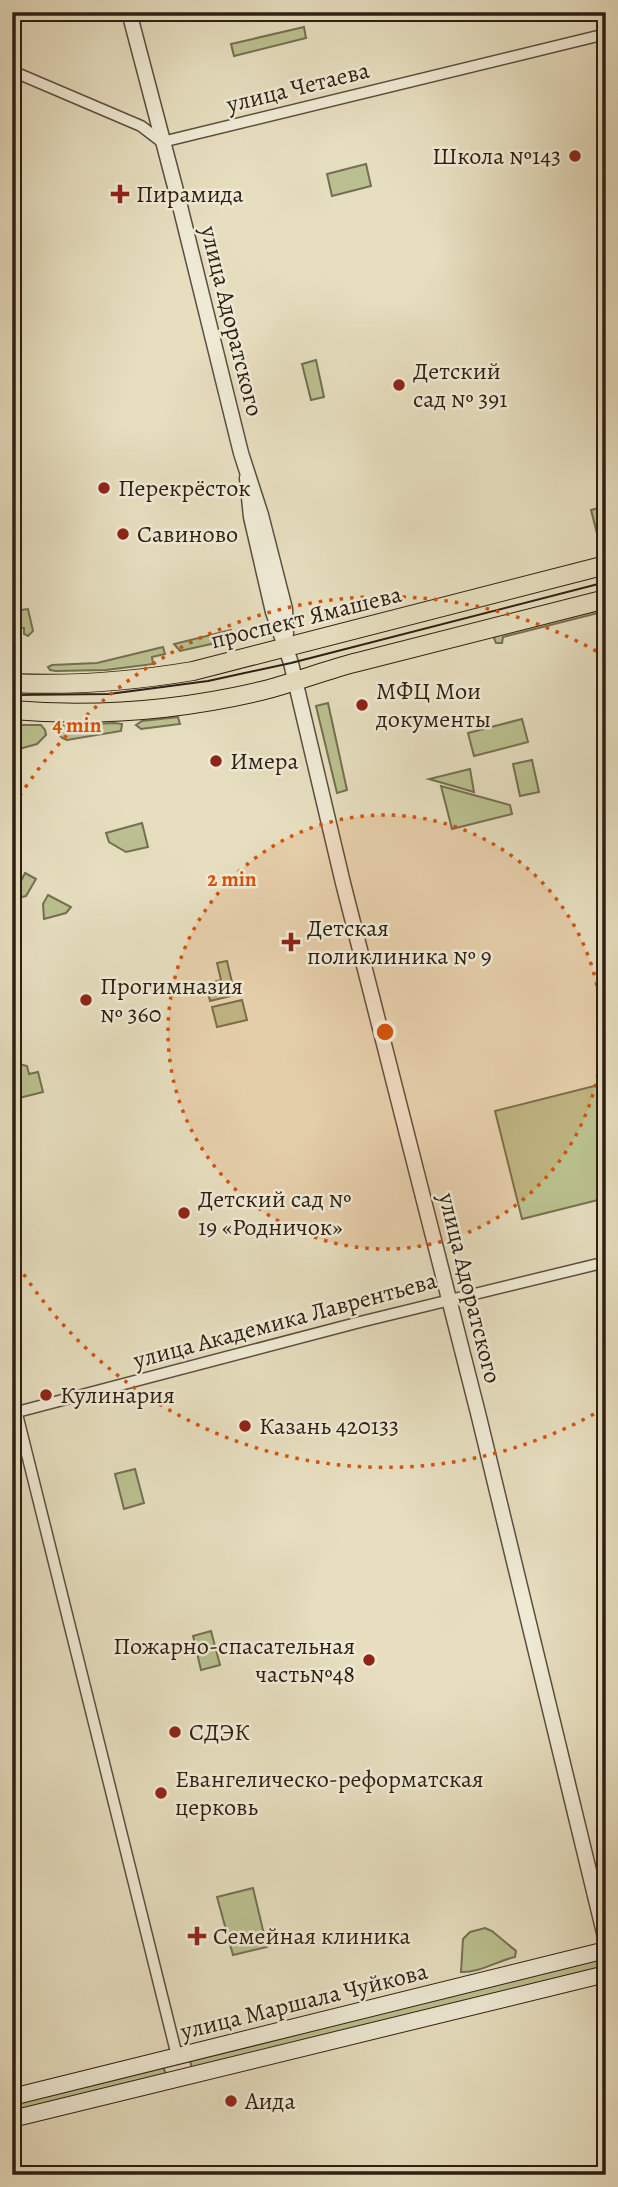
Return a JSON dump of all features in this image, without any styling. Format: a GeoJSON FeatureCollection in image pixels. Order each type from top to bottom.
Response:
{"type":"FeatureCollection","features":[{"type":"Feature","properties":{"kind":"main road","name":"проспект Ямашева"},"geometry":{"type":"LineString","coordinates":[[12,683],[99,683],[159,677],[209,667],[606,565]]}},
{"type":"Feature","properties":{"kind":"main road"},"geometry":{"type":"LineString","coordinates":[[12,710],[84,712],[162,707],[223,699],[606,599]]}},
{"type":"Feature","properties":{"kind":"main road","name":"улица Маршала Чуйкова"},"geometry":{"type":"LineString","coordinates":[[12,2097],[606,1950]]}},
{"type":"Feature","properties":{"kind":"main road","name":"улица Маршала Чуйкова"},"geometry":{"type":"LineString","coordinates":[[12,2119],[606,1974]]}},
{"type":"Feature","properties":{"kind":"main road"},"geometry":{"type":"LineString","coordinates":[[177,2056],[183,2077]]}},
{"type":"Feature","properties":{"kind":"street","name":"улица Адоратского"},"geometry":{"type":"LineString","coordinates":[[129,12],[247,478],[261,515],[285,609],[286,647],[606,1941]]}},
{"type":"Feature","properties":{"kind":"street","name":"улица Четаева"},"geometry":{"type":"LineString","coordinates":[[162,142],[606,34]]}},
{"type":"Feature","properties":{"kind":"street"},"geometry":{"type":"LineString","coordinates":[[12,71],[141,126],[162,142]]}},
{"type":"Feature","properties":{"kind":"street","name":"улица Академика Лаврентьева"},"geometry":{"type":"LineString","coordinates":[[17,1412],[449,1299],[606,1262]]}},
{"type":"Feature","properties":{"kind":"street"},"geometry":{"type":"LineString","coordinates":[[12,1394],[177,2056]]}},
{"type":"Feature","properties":{"kind":"green space"},"geometry":{"type":"Polygon","coordinates":[[[304,27],[306,38],[234,56],[231,44],[304,27]]]}},
{"type":"Feature","properties":{"kind":"green space"},"geometry":{"type":"Polygon","coordinates":[[[366,164],[371,186],[332,196],[327,174],[366,164]]]}},
{"type":"Feature","properties":{"kind":"green space"},"geometry":{"type":"Polygon","coordinates":[[[316,360],[324,397],[311,400],[302,364],[316,360]]]}},
{"type":"Feature","properties":{"kind":"green space"},"geometry":{"type":"Polygon","coordinates":[[[606,506],[606,556],[603,557],[591,510],[606,506]]]}},
{"type":"Feature","properties":{"kind":"green space"},"geometry":{"type":"Polygon","coordinates":[[[15,553],[21,578],[14,580],[21,610],[28,609],[33,631],[28,636],[24,634],[24,628],[12,626],[12,554],[15,553]]]}},
{"type":"Feature","properties":{"kind":"green space"},"geometry":{"type":"Polygon","coordinates":[[[606,608],[606,611],[503,637],[502,643],[496,643],[494,638],[497,635],[606,608]]]}},
{"type":"Feature","properties":{"kind":"green space"},"geometry":{"type":"Polygon","coordinates":[[[231,630],[232,637],[229,640],[180,651],[174,644],[231,630]]]}},
{"type":"Feature","properties":{"kind":"green space"},"geometry":{"type":"Polygon","coordinates":[[[163,647],[165,654],[152,657],[153,664],[106,670],[56,671],[48,667],[97,663],[163,647]]]}},
{"type":"Feature","properties":{"kind":"green space"},"geometry":{"type":"Polygon","coordinates":[[[328,703],[347,790],[337,793],[316,706],[328,703]]]}},
{"type":"Feature","properties":{"kind":"green space"},"geometry":{"type":"Polygon","coordinates":[[[178,717],[180,724],[141,729],[136,725],[142,721],[178,717]]]}},
{"type":"Feature","properties":{"kind":"green space"},"geometry":{"type":"Polygon","coordinates":[[[522,719],[528,742],[474,756],[468,733],[522,719]]]}},
{"type":"Feature","properties":{"kind":"green space"},"geometry":{"type":"Polygon","coordinates":[[[122,724],[121,731],[67,740],[59,734],[61,726],[65,725],[122,724]]]}},
{"type":"Feature","properties":{"kind":"green space"},"geometry":{"type":"Polygon","coordinates":[[[12,725],[41,725],[46,735],[37,744],[12,751],[12,725]]]}},
{"type":"Feature","properties":{"kind":"green space"},"geometry":{"type":"Polygon","coordinates":[[[532,760],[539,792],[520,796],[513,764],[532,760]]]}},
{"type":"Feature","properties":{"kind":"green space"},"geometry":{"type":"Polygon","coordinates":[[[470,769],[474,792],[429,779],[470,769]]]}},
{"type":"Feature","properties":{"kind":"green space"},"geometry":{"type":"Polygon","coordinates":[[[441,786],[510,805],[512,814],[452,829],[441,786]]]}},
{"type":"Feature","properties":{"kind":"green space"},"geometry":{"type":"Polygon","coordinates":[[[142,823],[148,847],[126,852],[109,842],[106,833],[142,823]]]}},
{"type":"Feature","properties":{"kind":"green space"},"geometry":{"type":"Polygon","coordinates":[[[25,873],[36,879],[26,896],[12,899],[12,877],[21,881],[25,873]]]}},
{"type":"Feature","properties":{"kind":"green space"},"geometry":{"type":"Polygon","coordinates":[[[48,895],[71,907],[66,913],[44,919],[43,904],[48,895]]]}},
{"type":"Feature","properties":{"kind":"green space"},"geometry":{"type":"Polygon","coordinates":[[[227,961],[235,995],[210,1001],[206,984],[221,980],[217,963],[227,961]]]}},
{"type":"Feature","properties":{"kind":"green space"},"geometry":{"type":"Polygon","coordinates":[[[242,1000],[247,1020],[217,1027],[212,1007],[242,1000]]]}},
{"type":"Feature","properties":{"kind":"green space"},"geometry":{"type":"Polygon","coordinates":[[[12,1062],[27,1066],[29,1074],[38,1072],[43,1092],[15,1099],[12,1089],[12,1062]]]}},
{"type":"Feature","properties":{"kind":"green space"},"geometry":{"type":"Polygon","coordinates":[[[606,1083],[606,1198],[522,1219],[495,1111],[606,1083]]]}},
{"type":"Feature","properties":{"kind":"green space"},"geometry":{"type":"Polygon","coordinates":[[[135,1469],[144,1503],[124,1509],[115,1474],[135,1469]]]}},
{"type":"Feature","properties":{"kind":"green space"},"geometry":{"type":"Polygon","coordinates":[[[211,1631],[220,1665],[201,1670],[193,1636],[211,1631]]]}},
{"type":"Feature","properties":{"kind":"green space"},"geometry":{"type":"Polygon","coordinates":[[[253,1888],[267,1947],[233,1955],[217,1897],[253,1888]]]}},
{"type":"Feature","properties":{"kind":"green space"},"geometry":{"type":"Polygon","coordinates":[[[485,1928],[516,1951],[515,1957],[475,1971],[461,1972],[463,1939],[470,1932],[485,1928]]]}},
{"type":"Feature","properties":{"kind":"green space"},"geometry":{"type":"Polygon","coordinates":[[[596,1960],[600,1964],[598,1969],[192,2069],[190,2060],[596,1960]]]}},
{"type":"Feature","properties":{"kind":"green space"},"geometry":{"type":"Polygon","coordinates":[[[163,2067],[166,2074],[12,2113],[12,2104],[163,2067]]]}},
{"type":"Feature","properties":{"kind":"tram line"},"geometry":{"type":"LineString","coordinates":[[12,695],[109,694],[208,681],[291,663],[606,582]]}},
{"type":"Feature","properties":{"kind":"place","name":"Школа №143"},"geometry":{"type":"Point","coordinates":[575,156]}},
{"type":"Feature","properties":{"kind":"place","name":"Пирамида"},"geometry":{"type":"Point","coordinates":[120,194]}},
{"type":"Feature","properties":{"kind":"place","name":"Детский сад № 391"},"geometry":{"type":"Point","coordinates":[399,385]}},
{"type":"Feature","properties":{"kind":"place","name":"Перекрёсток"},"geometry":{"type":"Point","coordinates":[104,488]}},
{"type":"Feature","properties":{"kind":"place","name":"Савиново"},"geometry":{"type":"Point","coordinates":[123,534]}},
{"type":"Feature","properties":{"kind":"place","name":"МФЦ Мои документы"},"geometry":{"type":"Point","coordinates":[362,705]}},
{"type":"Feature","properties":{"kind":"place","name":"Имера"},"geometry":{"type":"Point","coordinates":[216,761]}},
{"type":"Feature","properties":{"kind":"place","name":"Детская поликлиника № 9"},"geometry":{"type":"Point","coordinates":[291,942]}},
{"type":"Feature","properties":{"kind":"place","name":"Прогимназия № 360"},"geometry":{"type":"Point","coordinates":[86,1000]}},
{"type":"Feature","properties":{"kind":"place","name":"Детский сад № 19 «Родничок»"},"geometry":{"type":"Point","coordinates":[184,1213]}},
{"type":"Feature","properties":{"kind":"place","name":"Кулинария"},"geometry":{"type":"Point","coordinates":[46,1395]}},
{"type":"Feature","properties":{"kind":"place","name":"Казань 420133"},"geometry":{"type":"Point","coordinates":[245,1426]}},
{"type":"Feature","properties":{"kind":"place","name":"Пожарно-спасательная часть№48"},"geometry":{"type":"Point","coordinates":[369,1660]}},
{"type":"Feature","properties":{"kind":"place","name":"СДЭК"},"geometry":{"type":"Point","coordinates":[175,1732]}},
{"type":"Feature","properties":{"kind":"place","name":"Евангелическо-реформатская церковь"},"geometry":{"type":"Point","coordinates":[161,1793]}},
{"type":"Feature","properties":{"kind":"place","name":"Семейная клиника"},"geometry":{"type":"Point","coordinates":[197,1936]}},
{"type":"Feature","properties":{"kind":"place","name":"Аида"},"geometry":{"type":"Point","coordinates":[231,2101]}}]}
